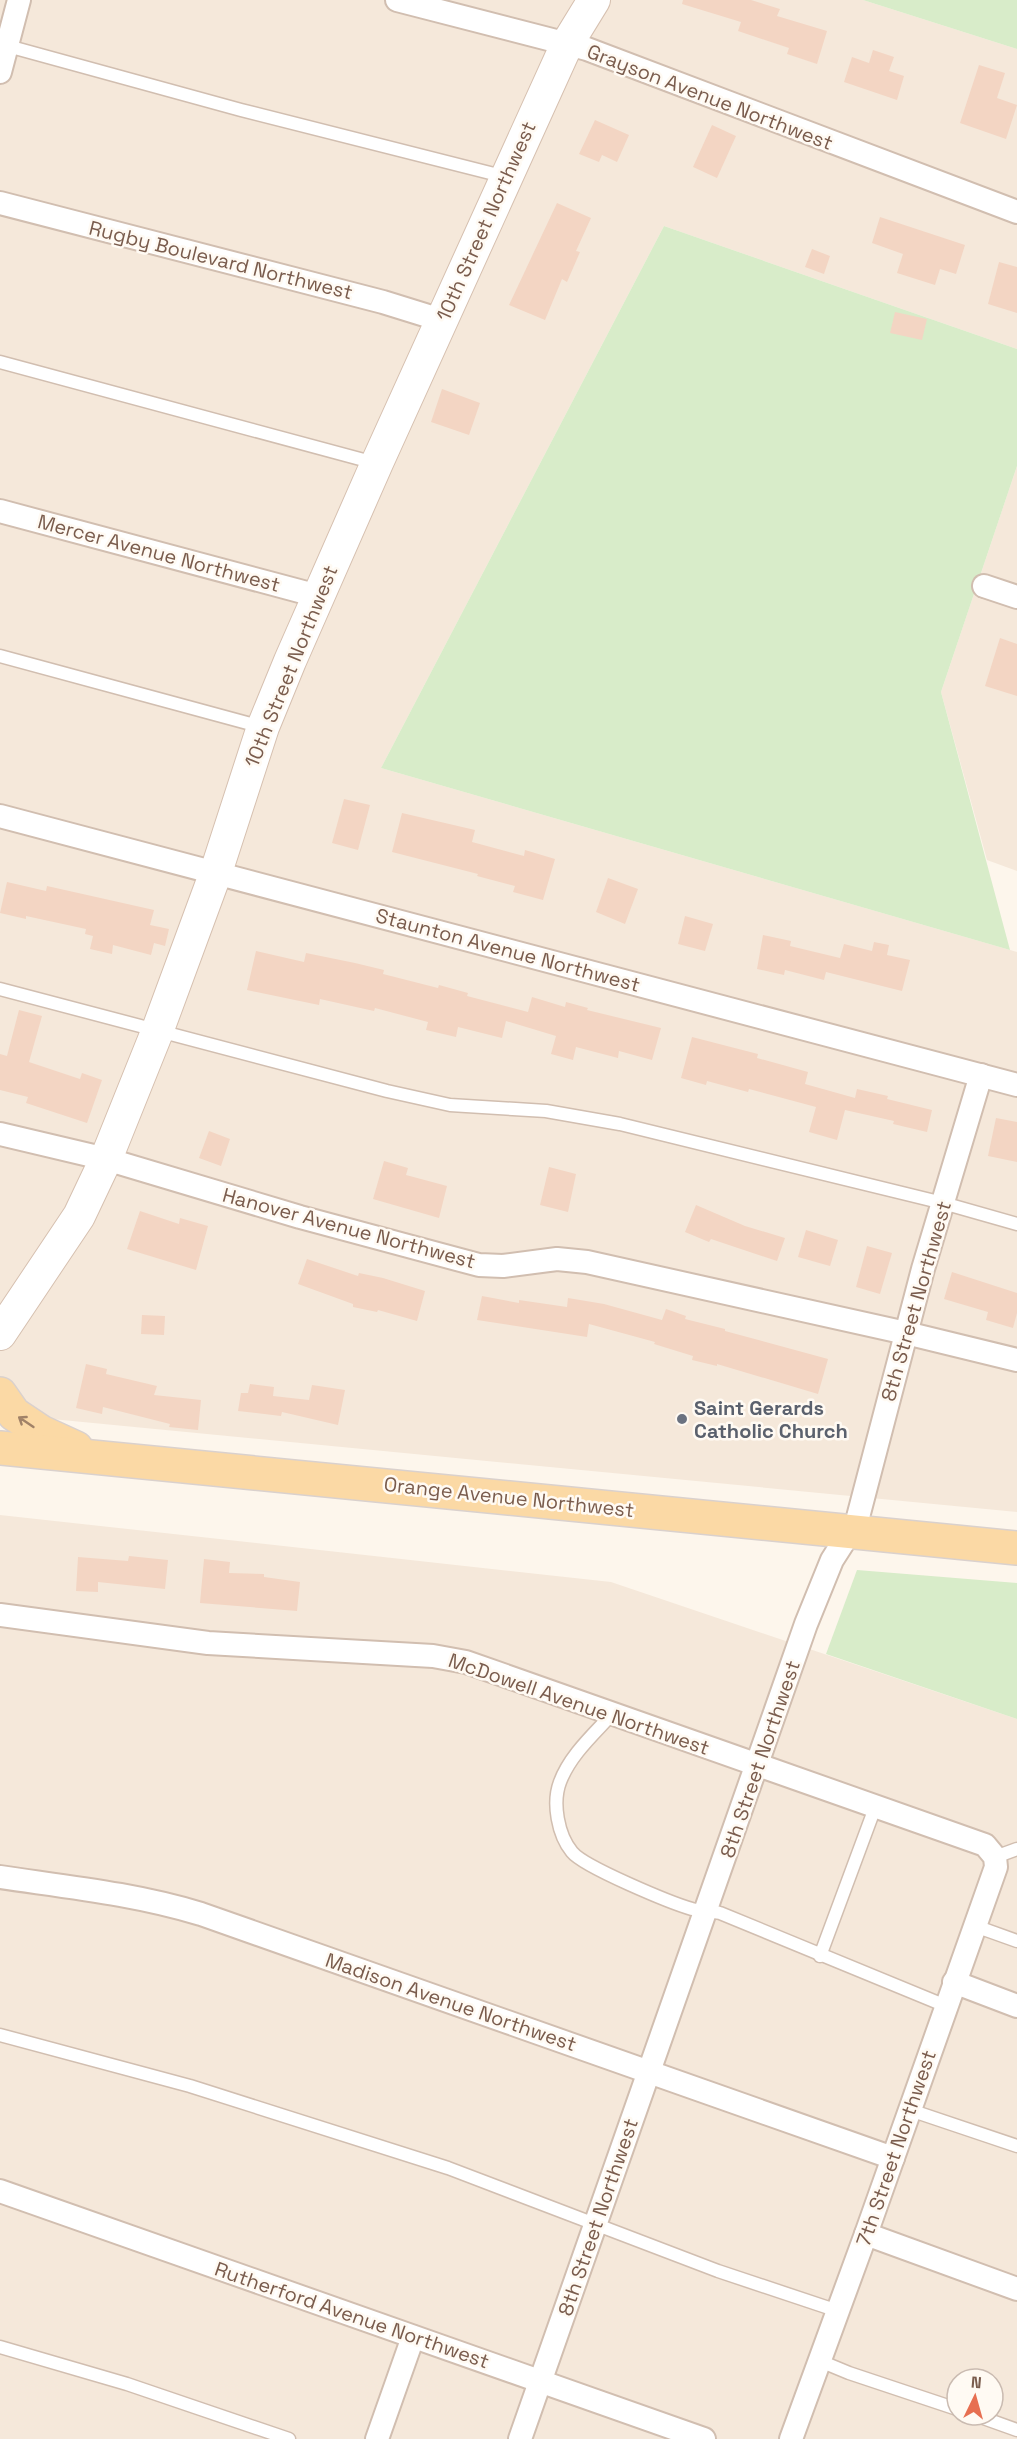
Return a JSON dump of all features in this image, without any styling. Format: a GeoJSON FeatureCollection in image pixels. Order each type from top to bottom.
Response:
{"type":"FeatureCollection","features":[{"type":"Feature","properties":{"kind":"main road","name":"10th Street Northwest"},"geometry":{"type":"LineString","coordinates":[[6,1316],[79,1216],[106,1159],[157,1032],[216,872],[263,727],[318,596],[567,44],[594,0]]}},
{"type":"Feature","properties":{"kind":"main road"},"geometry":{"type":"LineString","coordinates":[[0,1394],[14,1414],[41,1432],[97,1458]]}},
{"type":"Feature","properties":{"kind":"main road","name":"Orange Avenue Northwest"},"geometry":{"type":"LineString","coordinates":[[0,1448],[1017,1548]]}},
{"type":"Feature","properties":{"kind":"street"},"geometry":{"type":"LineString","coordinates":[[0,72],[3,45],[19,0]]}},
{"type":"Feature","properties":{"kind":"street","name":"Grayson Avenue Northwest"},"geometry":{"type":"LineString","coordinates":[[397,0],[567,44],[626,63],[1017,212]]}},
{"type":"Feature","properties":{"kind":"street","name":"Rugby Boulevard Northwest"},"geometry":{"type":"LineString","coordinates":[[0,203],[383,302],[441,320]]}},
{"type":"Feature","properties":{"kind":"street","name":"Mercer Avenue Northwest"},"geometry":{"type":"LineString","coordinates":[[0,510],[318,596]]}},
{"type":"Feature","properties":{"kind":"street"},"geometry":{"type":"LineString","coordinates":[[984,586],[1017,597]]}},
{"type":"Feature","properties":{"kind":"street","name":"Staunton Avenue Northwest"},"geometry":{"type":"LineString","coordinates":[[0,816],[981,1075],[1015,1077]]}},
{"type":"Feature","properties":{"kind":"street","name":"8th Street Northwest"},"geometry":{"type":"LineString","coordinates":[[520,2439],[806,1624],[832,1560],[857,1521],[906,1333],[981,1075]]}},
{"type":"Feature","properties":{"kind":"street","name":"Hanover Avenue Northwest"},"geometry":{"type":"LineString","coordinates":[[0,1134],[106,1159],[300,1217],[479,1265],[503,1266],[557,1259],[587,1262],[1017,1360]]}},
{"type":"Feature","properties":{"kind":"street","name":"McDowell Avenue Northwest"},"geometry":{"type":"LineString","coordinates":[[0,1615],[208,1643],[433,1656],[466,1662],[986,1845],[995,1857]]}},
{"type":"Feature","properties":{"kind":"street","name":"7th Street Northwest"},"geometry":{"type":"LineString","coordinates":[[790,2439],[866,2234],[996,1868],[995,1857]]}},
{"type":"Feature","properties":{"kind":"street","name":"Madison Avenue Northwest"},"geometry":{"type":"LineString","coordinates":[[0,1877],[105,1892],[180,1907],[893,2158]]}},
{"type":"Feature","properties":{"kind":"street"},"geometry":{"type":"LineString","coordinates":[[954,1982],[1017,2006]]}},
{"type":"Feature","properties":{"kind":"street","name":"Rutherford Avenue Northwest"},"geometry":{"type":"LineString","coordinates":[[0,2191],[704,2439]]}},
{"type":"Feature","properties":{"kind":"street"},"geometry":{"type":"LineString","coordinates":[[866,2234],[1017,2289]]}},
{"type":"Feature","properties":{"kind":"street"},"geometry":{"type":"LineString","coordinates":[[377,2439],[413,2337]]}},
{"type":"Feature","properties":{"kind":"lane"},"geometry":{"type":"LineString","coordinates":[[3,45],[241,110],[506,177]]}},
{"type":"Feature","properties":{"kind":"lane"},"geometry":{"type":"LineString","coordinates":[[0,362],[377,464]]}},
{"type":"Feature","properties":{"kind":"lane"},"geometry":{"type":"LineString","coordinates":[[0,656],[263,727]]}},
{"type":"Feature","properties":{"kind":"lane"},"geometry":{"type":"LineString","coordinates":[[0,989],[387,1091],[450,1105],[546,1111],[620,1124],[943,1203],[1017,1224]]}},
{"type":"Feature","properties":{"kind":"lane"},"geometry":{"type":"LineString","coordinates":[[613,1713],[572,1760],[560,1782],[556,1798],[558,1818],[563,1837],[572,1853],[590,1866],[693,1909],[720,1913],[946,2006]]}},
{"type":"Feature","properties":{"kind":"lane"},"geometry":{"type":"LineString","coordinates":[[820,1956],[876,1805]]}},
{"type":"Feature","properties":{"kind":"lane"},"geometry":{"type":"LineString","coordinates":[[995,1857],[1017,1849]]}},
{"type":"Feature","properties":{"kind":"lane"},"geometry":{"type":"LineString","coordinates":[[975,1926],[1017,1941]]}},
{"type":"Feature","properties":{"kind":"lane"},"geometry":{"type":"LineString","coordinates":[[0,2035],[190,2086],[448,2168],[718,2271],[838,2311]]}},
{"type":"Feature","properties":{"kind":"lane"},"geometry":{"type":"LineString","coordinates":[[910,2109],[1017,2146]]}},
{"type":"Feature","properties":{"kind":"lane"},"geometry":{"type":"LineString","coordinates":[[0,2348],[127,2384],[288,2439]]}},
{"type":"Feature","properties":{"kind":"lane"},"geometry":{"type":"LineString","coordinates":[[820,2361],[945,2405]]}},
{"type":"Feature","properties":{"kind":"shaded area"},"geometry":{"type":"Polygon","coordinates":[[[0,0],[863,0],[1017,49],[1017,349],[664,226],[381,768],[1017,952],[1017,1512],[0,1414],[0,0]]]}},
{"type":"Feature","properties":{"kind":"shaded area"},"geometry":{"type":"Polygon","coordinates":[[[1017,466],[1017,871],[987,860],[941,692],[1017,466]]]}},
{"type":"Feature","properties":{"kind":"shaded area"},"geometry":{"type":"Polygon","coordinates":[[[0,1515],[611,1582],[1017,1719],[1017,2439],[0,2439],[0,1515]]]}},
{"type":"Feature","properties":{"kind":"green space"},"geometry":{"type":"Polygon","coordinates":[[[863,0],[1017,0],[1017,49],[863,0]]]}},
{"type":"Feature","properties":{"kind":"green space"},"geometry":{"type":"Polygon","coordinates":[[[664,226],[1017,349],[1017,466],[941,692],[1010,950],[381,768],[664,226]]]}},
{"type":"Feature","properties":{"kind":"green space"},"geometry":{"type":"Polygon","coordinates":[[[857,1570],[1017,1583],[1017,1719],[826,1654],[857,1570]]]}},
{"type":"Feature","properties":{"kind":"building"},"geometry":{"type":"Polygon","coordinates":[[[683,0],[751,0],[780,9],[777,16],[827,31],[817,64],[787,54],[789,48],[738,31],[741,22],[682,4],[683,0]]]}},
{"type":"Feature","properties":{"kind":"building"},"geometry":{"type":"Polygon","coordinates":[[[873,50],[894,57],[889,71],[904,76],[897,100],[844,82],[852,57],[869,63],[873,50]]]}},
{"type":"Feature","properties":{"kind":"building"},"geometry":{"type":"Polygon","coordinates":[[[979,65],[1005,73],[997,98],[1017,105],[1006,139],[960,123],[979,65]]]}},
{"type":"Feature","properties":{"kind":"building"},"geometry":{"type":"Polygon","coordinates":[[[595,120],[629,135],[617,162],[602,155],[599,162],[579,154],[595,120]]]}},
{"type":"Feature","properties":{"kind":"building"},"geometry":{"type":"Polygon","coordinates":[[[712,125],[736,136],[717,178],[693,167],[712,125]]]}},
{"type":"Feature","properties":{"kind":"building"},"geometry":{"type":"Polygon","coordinates":[[[557,203],[591,218],[576,251],[580,252],[567,282],[562,279],[545,320],[509,305],[557,203]]]}},
{"type":"Feature","properties":{"kind":"building"},"geometry":{"type":"Polygon","coordinates":[[[880,217],[965,245],[956,274],[940,269],[935,285],[897,273],[903,254],[872,243],[880,217]]]}},
{"type":"Feature","properties":{"kind":"building"},"geometry":{"type":"Polygon","coordinates":[[[812,249],[830,256],[824,274],[805,267],[812,249]]]}},
{"type":"Feature","properties":{"kind":"building"},"geometry":{"type":"Polygon","coordinates":[[[999,262],[1017,267],[1017,313],[988,304],[999,262]]]}},
{"type":"Feature","properties":{"kind":"building"},"geometry":{"type":"Polygon","coordinates":[[[895,312],[927,319],[922,340],[890,333],[895,312]]]}},
{"type":"Feature","properties":{"kind":"building"},"geometry":{"type":"Polygon","coordinates":[[[442,389],[480,403],[469,435],[431,422],[442,389]]]}},
{"type":"Feature","properties":{"kind":"building"},"geometry":{"type":"Polygon","coordinates":[[[1000,638],[1017,644],[1017,696],[985,686],[1000,638]]]}},
{"type":"Feature","properties":{"kind":"building"},"geometry":{"type":"Polygon","coordinates":[[[344,799],[370,805],[358,850],[332,843],[344,799]]]}},
{"type":"Feature","properties":{"kind":"building"},"geometry":{"type":"Polygon","coordinates":[[[402,813],[475,830],[472,842],[524,856],[525,850],[555,859],[543,900],[513,892],[515,886],[477,876],[478,874],[392,852],[402,813]]]}},
{"type":"Feature","properties":{"kind":"building"},"geometry":{"type":"Polygon","coordinates":[[[608,878],[638,889],[625,924],[596,912],[608,878]]]}},
{"type":"Feature","properties":{"kind":"building"},"geometry":{"type":"Polygon","coordinates":[[[7,882],[46,891],[47,886],[154,910],[150,925],[169,929],[165,946],[154,943],[151,955],[113,945],[112,954],[90,949],[93,936],[85,934],[86,929],[26,916],[26,919],[0,913],[7,882]]]}},
{"type":"Feature","properties":{"kind":"building"},"geometry":{"type":"Polygon","coordinates":[[[685,916],[713,924],[705,951],[678,944],[685,916]]]}},
{"type":"Feature","properties":{"kind":"building"},"geometry":{"type":"Polygon","coordinates":[[[763,935],[791,941],[790,946],[840,958],[844,944],[872,951],[874,942],[889,945],[887,955],[910,960],[902,991],[826,972],[824,980],[785,970],[784,975],[757,969],[763,935]]]}},
{"type":"Feature","properties":{"kind":"building"},"geometry":{"type":"Polygon","coordinates":[[[256,951],[304,962],[306,953],[355,963],[384,970],[383,974],[438,988],[439,985],[468,993],[467,996],[528,1012],[532,997],[565,1007],[566,1002],[588,1008],[587,1010],[661,1028],[652,1060],[619,1051],[618,1058],[576,1047],[573,1060],[551,1054],[556,1036],[506,1021],[502,1038],[458,1027],[456,1037],[426,1030],[428,1022],[375,1008],[374,1011],[320,999],[319,1005],[247,990],[256,951]]]}},
{"type":"Feature","properties":{"kind":"building"},"geometry":{"type":"Polygon","coordinates":[[[19,1010],[42,1016],[29,1062],[80,1079],[82,1073],[102,1080],[87,1123],[26,1103],[28,1097],[0,1090],[0,1054],[7,1056],[19,1010]]]}},
{"type":"Feature","properties":{"kind":"building"},"geometry":{"type":"Polygon","coordinates":[[[692,1037],[758,1054],[757,1058],[808,1072],[805,1084],[855,1098],[857,1089],[932,1110],[927,1132],[893,1124],[894,1121],[845,1110],[837,1140],[809,1132],[816,1107],[749,1089],[748,1092],[707,1081],[706,1085],[681,1078],[692,1037]]]}},
{"type":"Feature","properties":{"kind":"building"},"geometry":{"type":"Polygon","coordinates":[[[996,1118],[1017,1122],[1017,1162],[988,1156],[996,1118]]]}},
{"type":"Feature","properties":{"kind":"building"},"geometry":{"type":"Polygon","coordinates":[[[209,1131],[230,1139],[221,1166],[199,1158],[209,1131]]]}},
{"type":"Feature","properties":{"kind":"building"},"geometry":{"type":"Polygon","coordinates":[[[384,1161],[408,1168],[406,1175],[447,1186],[439,1218],[373,1199],[384,1161]]]}},
{"type":"Feature","properties":{"kind":"building"},"geometry":{"type":"Polygon","coordinates":[[[549,1167],[576,1174],[568,1212],[540,1205],[549,1167]]]}},
{"type":"Feature","properties":{"kind":"building"},"geometry":{"type":"Polygon","coordinates":[[[696,1205],[745,1226],[785,1238],[777,1261],[711,1239],[709,1242],[685,1232],[696,1205]]]}},
{"type":"Feature","properties":{"kind":"building"},"geometry":{"type":"Polygon","coordinates":[[[140,1211],[179,1224],[180,1218],[208,1226],[196,1270],[127,1249],[140,1211]]]}},
{"type":"Feature","properties":{"kind":"building"},"geometry":{"type":"Polygon","coordinates":[[[806,1230],[838,1240],[830,1266],[798,1257],[806,1230]]]}},
{"type":"Feature","properties":{"kind":"building"},"geometry":{"type":"Polygon","coordinates":[[[867,1246],[892,1253],[880,1294],[856,1287],[867,1246]]]}},
{"type":"Feature","properties":{"kind":"building"},"geometry":{"type":"Polygon","coordinates":[[[307,1259],[358,1276],[359,1273],[383,1278],[425,1291],[417,1321],[378,1310],[377,1312],[353,1307],[353,1304],[298,1284],[307,1259]]]}},
{"type":"Feature","properties":{"kind":"building"},"geometry":{"type":"Polygon","coordinates":[[[952,1272],[1017,1293],[1017,1313],[1013,1328],[986,1320],[988,1312],[944,1299],[952,1272]]]}},
{"type":"Feature","properties":{"kind":"building"},"geometry":{"type":"Polygon","coordinates":[[[482,1296],[519,1303],[519,1300],[567,1307],[568,1298],[604,1304],[662,1320],[666,1309],[686,1316],[685,1319],[828,1359],[818,1394],[717,1364],[717,1366],[692,1360],[693,1356],[654,1344],[655,1342],[589,1324],[587,1337],[477,1320],[482,1296]]]}},
{"type":"Feature","properties":{"kind":"building"},"geometry":{"type":"Polygon","coordinates":[[[142,1315],[165,1316],[164,1335],[141,1334],[142,1315]]]}},
{"type":"Feature","properties":{"kind":"building"},"geometry":{"type":"Polygon","coordinates":[[[86,1364],[107,1369],[106,1374],[157,1386],[154,1395],[201,1400],[198,1430],[169,1427],[170,1424],[103,1407],[102,1414],[76,1408],[86,1364]]]}},
{"type":"Feature","properties":{"kind":"building"},"geometry":{"type":"Polygon","coordinates":[[[250,1384],[274,1387],[273,1396],[309,1400],[312,1385],[345,1390],[338,1425],[282,1412],[281,1416],[238,1411],[241,1393],[248,1393],[250,1384]]]}},
{"type":"Feature","properties":{"kind":"building"},"geometry":{"type":"Polygon","coordinates":[[[129,1556],[168,1560],[165,1589],[98,1582],[98,1592],[76,1591],[78,1557],[128,1561],[129,1556]]]}},
{"type":"Feature","properties":{"kind":"building"},"geometry":{"type":"Polygon","coordinates":[[[204,1559],[230,1562],[229,1573],[264,1574],[264,1577],[300,1582],[297,1611],[200,1603],[204,1559]]]}},
{"type":"Feature","properties":{"kind":"place","name":"Saint Gerards Catholic Church"},"geometry":{"type":"Point","coordinates":[682,1419]}}]}
